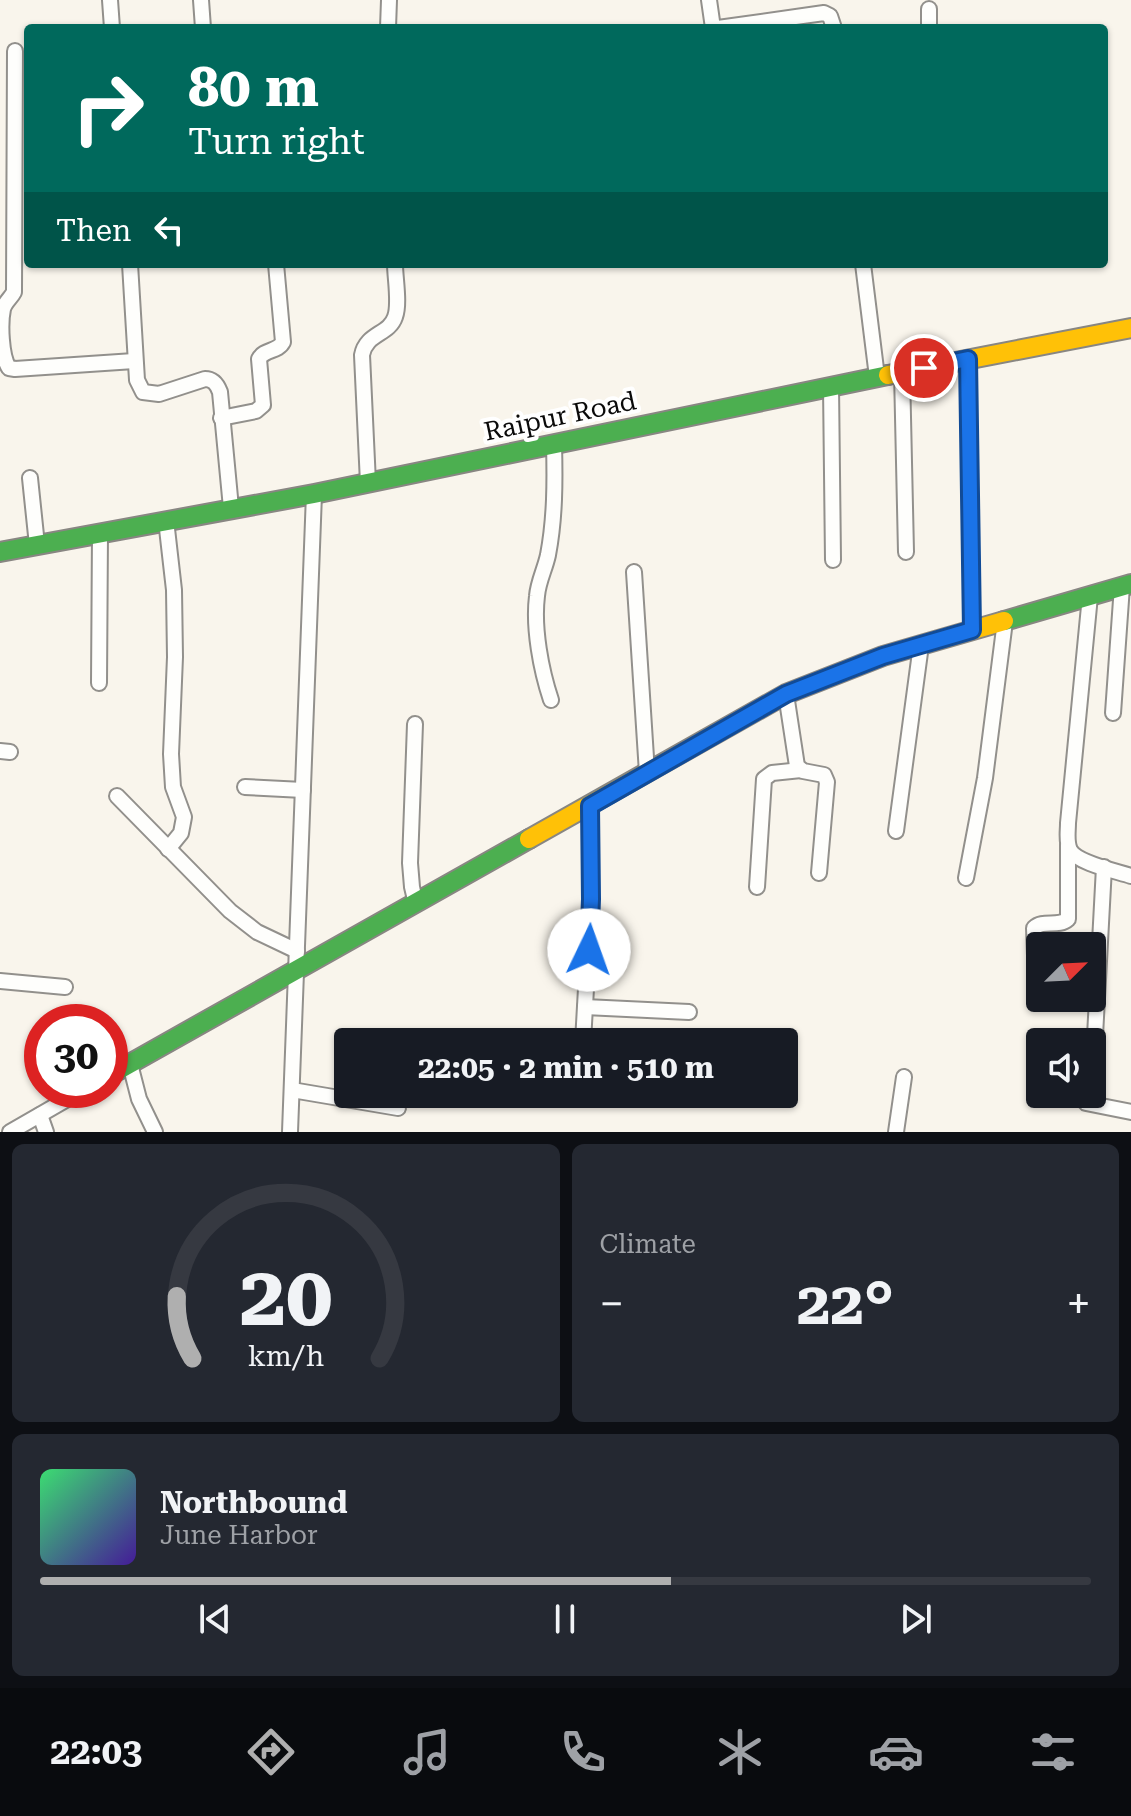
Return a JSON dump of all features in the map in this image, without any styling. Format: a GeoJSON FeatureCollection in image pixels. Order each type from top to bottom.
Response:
{"type":"FeatureCollection","features":[{"type":"Feature","properties":{"kind":"main road","name":"Raipur Road"},"geometry":{"type":"LineString","coordinates":[[0,552],[314,494],[831,386],[1131,328]]}},
{"type":"Feature","properties":{"kind":"main road"},"geometry":{"type":"LineString","coordinates":[[130,1064],[786,694],[883,656],[1126,585]]}},
{"type":"Feature","properties":{"kind":"street"},"geometry":{"type":"LineString","coordinates":[[112,24],[110,1],[126,0]]}},
{"type":"Feature","properties":{"kind":"street"},"geometry":{"type":"LineString","coordinates":[[201,0],[203,24]]}},
{"type":"Feature","properties":{"kind":"street"},"geometry":{"type":"LineString","coordinates":[[388,24],[389,0]]}},
{"type":"Feature","properties":{"kind":"street"},"geometry":{"type":"LineString","coordinates":[[709,0],[715,24]]}},
{"type":"Feature","properties":{"kind":"street"},"geometry":{"type":"LineString","coordinates":[[929,9],[929,24]]}},
{"type":"Feature","properties":{"kind":"street"},"geometry":{"type":"LineString","coordinates":[[745,24],[824,13],[830,16],[833,24]]}},
{"type":"Feature","properties":{"kind":"street"},"geometry":{"type":"LineString","coordinates":[[15,51],[14,292],[3,302],[1,343],[5,360],[11,368],[134,361]]}},
{"type":"Feature","properties":{"kind":"street"},"geometry":{"type":"LineString","coordinates":[[130,268],[137,380],[147,394],[159,394],[205,379],[213,380],[220,392],[231,508]]}},
{"type":"Feature","properties":{"kind":"street"},"geometry":{"type":"LineString","coordinates":[[221,418],[256,411],[263,405],[259,359],[283,342],[276,268]]}},
{"type":"Feature","properties":{"kind":"street"},"geometry":{"type":"LineString","coordinates":[[368,483],[363,350],[367,341],[394,321],[397,310],[395,268]]}},
{"type":"Feature","properties":{"kind":"street"},"geometry":{"type":"LineString","coordinates":[[863,268],[877,377]]}},
{"type":"Feature","properties":{"kind":"street"},"geometry":{"type":"LineString","coordinates":[[968,359],[972,630]]}},
{"type":"Feature","properties":{"kind":"street"},"geometry":{"type":"LineString","coordinates":[[902,372],[906,552]]}},
{"type":"Feature","properties":{"kind":"street"},"geometry":{"type":"LineString","coordinates":[[831,386],[833,560]]}},
{"type":"Feature","properties":{"kind":"street"},"geometry":{"type":"LineString","coordinates":[[551,700],[541,668],[536,602],[548,557],[555,499],[554,444]]}},
{"type":"Feature","properties":{"kind":"street"},"geometry":{"type":"LineString","coordinates":[[30,478],[37,545]]}},
{"type":"Feature","properties":{"kind":"street"},"geometry":{"type":"LineString","coordinates":[[290,1132],[314,494]]}},
{"type":"Feature","properties":{"kind":"street"},"geometry":{"type":"LineString","coordinates":[[166,520],[174,590],[171,754],[173,787],[184,817],[181,833],[168,849]]}},
{"type":"Feature","properties":{"kind":"street"},"geometry":{"type":"LineString","coordinates":[[99,683],[100,533]]}},
{"type":"Feature","properties":{"kind":"street"},"geometry":{"type":"LineString","coordinates":[[634,572],[647,773]]}},
{"type":"Feature","properties":{"kind":"street"},"geometry":{"type":"LineString","coordinates":[[1113,713],[1124,642],[1126,585]]}},
{"type":"Feature","properties":{"kind":"street"},"geometry":{"type":"LineString","coordinates":[[1034,932],[1038,924],[1061,924],[1068,919],[1068,823],[1090,596]]}},
{"type":"Feature","properties":{"kind":"street"},"geometry":{"type":"LineString","coordinates":[[966,878],[985,778],[1005,621]]}},
{"type":"Feature","properties":{"kind":"street"},"geometry":{"type":"LineString","coordinates":[[896,831],[921,645]]}},
{"type":"Feature","properties":{"kind":"street"},"geometry":{"type":"LineString","coordinates":[[786,694],[795,761],[801,770]]}},
{"type":"Feature","properties":{"kind":"street"},"geometry":{"type":"LineString","coordinates":[[415,724],[410,863],[416,904]]}},
{"type":"Feature","properties":{"kind":"street"},"geometry":{"type":"LineString","coordinates":[[757,887],[764,779],[772,773],[801,770],[824,775],[827,782],[819,873]]}},
{"type":"Feature","properties":{"kind":"street"},"geometry":{"type":"LineString","coordinates":[[245,787],[303,790]]}},
{"type":"Feature","properties":{"kind":"street"},"geometry":{"type":"LineString","coordinates":[[117,796],[246,925],[297,951]]}},
{"type":"Feature","properties":{"kind":"street"},"geometry":{"type":"LineString","coordinates":[[584,1028],[591,899],[590,806]]}},
{"type":"Feature","properties":{"kind":"street"},"geometry":{"type":"LineString","coordinates":[[1068,845],[1076,857],[1131,876]]}},
{"type":"Feature","properties":{"kind":"street"},"geometry":{"type":"LineString","coordinates":[[1095,1028],[1104,867]]}},
{"type":"Feature","properties":{"kind":"street"},"geometry":{"type":"LineString","coordinates":[[0,981],[65,987]]}},
{"type":"Feature","properties":{"kind":"street"},"geometry":{"type":"LineString","coordinates":[[585,1007],[689,1012]]}},
{"type":"Feature","properties":{"kind":"street"},"geometry":{"type":"LineString","coordinates":[[130,1064],[139,1099],[155,1132]]}},
{"type":"Feature","properties":{"kind":"street"},"geometry":{"type":"LineString","coordinates":[[896,1132],[904,1077]]}},
{"type":"Feature","properties":{"kind":"street"},"geometry":{"type":"LineString","coordinates":[[292,1090],[334,1097]]}},
{"type":"Feature","properties":{"kind":"street"},"geometry":{"type":"LineString","coordinates":[[1106,1107],[1131,1112]]}},
{"type":"Feature","properties":{"kind":"street"},"geometry":{"type":"LineString","coordinates":[[10,1132],[52,1108]]}},
{"type":"Feature","properties":{"kind":"street"},"geometry":{"type":"LineString","coordinates":[[40,1115],[46,1132]]}},
{"type":"Feature","properties":{"kind":"traffic: fast"},"geometry":{"type":"LineString","coordinates":[[0,552],[314,494],[888,375]]}},
{"type":"Feature","properties":{"kind":"traffic: fast"},"geometry":{"type":"LineString","coordinates":[[1004,621],[1131,584]]}},
{"type":"Feature","properties":{"kind":"traffic: fast"},"geometry":{"type":"LineString","coordinates":[[128,1065],[529,839]]}},
{"type":"Feature","properties":{"kind":"traffic: slow"},"geometry":{"type":"LineString","coordinates":[[888,375],[1131,328]]}},
{"type":"Feature","properties":{"kind":"traffic: slow"},"geometry":{"type":"LineString","coordinates":[[529,839],[786,694],[883,656],[1004,621]]}},
{"type":"Feature","properties":{"kind":"route"},"geometry":{"type":"LineString","coordinates":[[589,950],[590,806],[786,694],[883,656],[972,630],[968,359],[924,368]]}}]}
